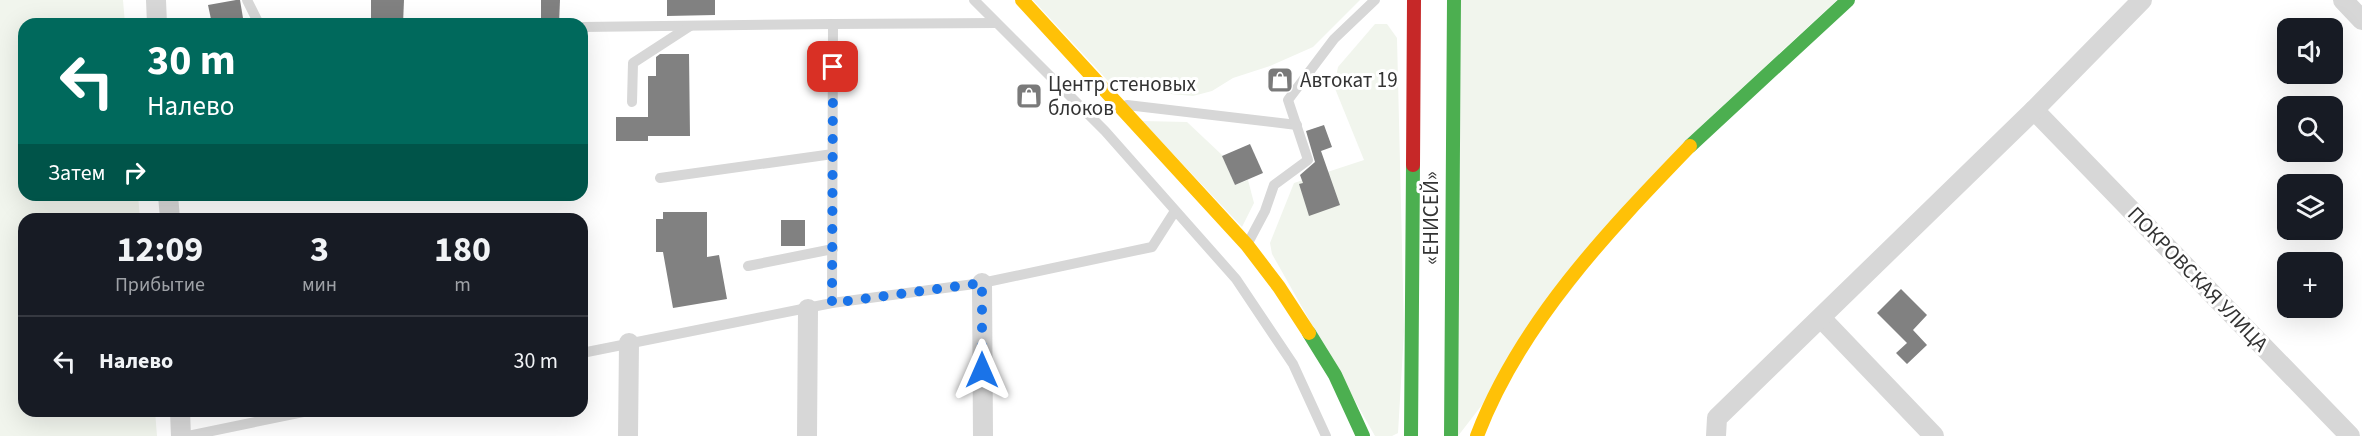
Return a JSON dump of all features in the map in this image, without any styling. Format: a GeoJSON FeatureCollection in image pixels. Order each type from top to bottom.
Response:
{"type":"FeatureCollection","features":[{"type":"Feature","properties":{"kind":"main road"},"geometry":{"type":"LineString","coordinates":[[1022,0],[1247,245],[1279,287],[1335,375],[1363,436]]}},
{"type":"Feature","properties":{"kind":"main road","name":"«ЕНИСЕЙ»"},"geometry":{"type":"LineString","coordinates":[[1411,436],[1414,0]]}},
{"type":"Feature","properties":{"kind":"main road","name":"«ЕНИСЕЙ»"},"geometry":{"type":"LineString","coordinates":[[1451,436],[1454,0]]}},
{"type":"Feature","properties":{"kind":"main road"},"geometry":{"type":"LineString","coordinates":[[1477,436],[1484,414],[1515,352],[1557,294],[1696,141],[1848,0]]}},
{"type":"Feature","properties":{"kind":"street"},"geometry":{"type":"LineString","coordinates":[[156,0],[157,18]]}},
{"type":"Feature","properties":{"kind":"street"},"geometry":{"type":"LineString","coordinates":[[1716,436],[1717,418],[1821,318],[2040,116],[2142,0]]}},
{"type":"Feature","properties":{"kind":"street"},"geometry":{"type":"LineString","coordinates":[[2343,0],[2362,20]]}},
{"type":"Feature","properties":{"kind":"street","name":"ПОКРОВСКАЯ УЛИЦА"},"geometry":{"type":"LineString","coordinates":[[2040,116],[2350,436]]}},
{"type":"Feature","properties":{"kind":"street"},"geometry":{"type":"LineString","coordinates":[[982,283],[983,436]]}},
{"type":"Feature","properties":{"kind":"street"},"geometry":{"type":"LineString","coordinates":[[807,436],[808,309]]}},
{"type":"Feature","properties":{"kind":"street"},"geometry":{"type":"LineString","coordinates":[[1821,318],[1932,435]]}},
{"type":"Feature","properties":{"kind":"street"},"geometry":{"type":"LineString","coordinates":[[628,436],[629,343]]}},
{"type":"Feature","properties":{"kind":"street"},"geometry":{"type":"LineString","coordinates":[[180,417],[181,436]]}},
{"type":"Feature","properties":{"kind":"lane"},"geometry":{"type":"LineString","coordinates":[[248,0],[256,18]]}},
{"type":"Feature","properties":{"kind":"lane"},"geometry":{"type":"LineString","coordinates":[[974,0],[1105,131],[1236,279],[1293,364],[1326,436]]}},
{"type":"Feature","properties":{"kind":"lane"},"geometry":{"type":"LineString","coordinates":[[1247,245],[1265,212],[1274,185],[1308,160],[1288,100],[1334,39],[1375,0]]}},
{"type":"Feature","properties":{"kind":"lane"},"geometry":{"type":"LineString","coordinates":[[588,27],[996,23]]}},
{"type":"Feature","properties":{"kind":"lane"},"geometry":{"type":"LineString","coordinates":[[832,303],[833,24]]}},
{"type":"Feature","properties":{"kind":"lane"},"geometry":{"type":"LineString","coordinates":[[632,102],[633,63],[690,26]]}},
{"type":"Feature","properties":{"kind":"lane"},"geometry":{"type":"LineString","coordinates":[[1119,104],[1297,125]]}},
{"type":"Feature","properties":{"kind":"lane"},"geometry":{"type":"LineString","coordinates":[[660,178],[833,154]]}},
{"type":"Feature","properties":{"kind":"lane"},"geometry":{"type":"LineString","coordinates":[[588,352],[832,303],[982,283],[1152,247],[1175,211]]}},
{"type":"Feature","properties":{"kind":"lane"},"geometry":{"type":"LineString","coordinates":[[748,266],[833,249]]}},
{"type":"Feature","properties":{"kind":"lane"},"geometry":{"type":"LineString","coordinates":[[188,436],[279,417]]}},
{"type":"Feature","properties":{"kind":"shaded area"},"geometry":{"type":"Polygon","coordinates":[[[0,0],[123,0],[124,18],[18,18],[18,201],[138,201],[140,213],[18,213],[18,417],[155,417],[157,436],[0,436],[0,0]]]}},
{"type":"Feature","properties":{"kind":"shaded area"},"geometry":{"type":"Polygon","coordinates":[[[1033,0],[1360,0],[1313,47],[1270,66],[1233,78],[1212,91],[1193,96],[1127,90],[1108,81],[1033,0]]]}},
{"type":"Feature","properties":{"kind":"shaded area"},"geometry":{"type":"Polygon","coordinates":[[[1461,0],[1837,0],[1689,137],[1458,436],[1461,0]]]}},
{"type":"Feature","properties":{"kind":"shaded area"},"geometry":{"type":"Polygon","coordinates":[[[1375,24],[1387,24],[1397,38],[1404,331],[1398,433],[1392,436],[1375,436],[1272,254],[1270,243],[1294,183],[1364,160],[1334,86],[1338,67],[1375,24]]]}},
{"type":"Feature","properties":{"kind":"shaded area"},"geometry":{"type":"Polygon","coordinates":[[[1142,121],[1187,122],[1222,155],[1235,185],[1248,180],[1254,203],[1242,227],[1142,121]]]}},
{"type":"Feature","properties":{"kind":"building"},"geometry":{"type":"Polygon","coordinates":[[[240,0],[243,18],[211,18],[208,5],[240,0]]]}},
{"type":"Feature","properties":{"kind":"building"},"geometry":{"type":"Polygon","coordinates":[[[371,0],[404,0],[403,18],[371,18],[371,0]]]}},
{"type":"Feature","properties":{"kind":"building"},"geometry":{"type":"Polygon","coordinates":[[[541,0],[560,0],[559,18],[541,18],[541,0]]]}},
{"type":"Feature","properties":{"kind":"building"},"geometry":{"type":"Polygon","coordinates":[[[667,0],[715,0],[715,15],[667,16],[667,0]]]}},
{"type":"Feature","properties":{"kind":"building"},"geometry":{"type":"Polygon","coordinates":[[[660,54],[689,54],[690,136],[648,136],[648,141],[616,141],[616,117],[648,117],[648,76],[656,76],[656,57],[660,54]]]}},
{"type":"Feature","properties":{"kind":"building"},"geometry":{"type":"Polygon","coordinates":[[[1324,125],[1332,147],[1321,151],[1340,205],[1309,216],[1299,184],[1303,183],[1300,175],[1315,162],[1306,131],[1324,125]]]}},
{"type":"Feature","properties":{"kind":"building"},"geometry":{"type":"Polygon","coordinates":[[[1250,144],[1263,173],[1235,185],[1222,156],[1250,144]]]}},
{"type":"Feature","properties":{"kind":"building"},"geometry":{"type":"Polygon","coordinates":[[[663,212],[707,212],[707,257],[719,255],[727,299],[673,308],[663,252],[656,252],[656,219],[663,219],[663,212]]]}},
{"type":"Feature","properties":{"kind":"building"},"geometry":{"type":"Polygon","coordinates":[[[781,220],[805,220],[805,246],[781,246],[781,220]]]}},
{"type":"Feature","properties":{"kind":"building"},"geometry":{"type":"Polygon","coordinates":[[[1901,289],[1927,315],[1913,330],[1927,345],[1907,364],[1896,353],[1907,343],[1877,313],[1901,289]]]}},
{"type":"Feature","properties":{"kind":"traffic: fast"},"geometry":{"type":"LineString","coordinates":[[1451,436],[1454,0]]}},
{"type":"Feature","properties":{"kind":"traffic: fast"},"geometry":{"type":"LineString","coordinates":[[1690,146],[1848,0]]}},
{"type":"Feature","properties":{"kind":"traffic: fast"},"geometry":{"type":"LineString","coordinates":[[1411,436],[1413,165]]}},
{"type":"Feature","properties":{"kind":"traffic: fast"},"geometry":{"type":"LineString","coordinates":[[1309,333],[1335,375],[1363,436]]}},
{"type":"Feature","properties":{"kind":"traffic: slow"},"geometry":{"type":"LineString","coordinates":[[1022,0],[1247,245],[1279,287],[1309,333]]}},
{"type":"Feature","properties":{"kind":"traffic: slow"},"geometry":{"type":"LineString","coordinates":[[1477,436],[1495,395],[1541,317],[1597,246],[1690,146]]}},
{"type":"Feature","properties":{"kind":"traffic: jam"},"geometry":{"type":"LineString","coordinates":[[1413,165],[1414,0]]}},
{"type":"Feature","properties":{"kind":"place","name":"Автокат 19"},"geometry":{"type":"Point","coordinates":[1280,80]}},
{"type":"Feature","properties":{"kind":"place","name":"Центр стеновых блоков"},"geometry":{"type":"Point","coordinates":[1029,96]}},
{"type":"Feature","properties":{"kind":"route"},"geometry":{"type":"LineString","coordinates":[[833,67],[832,303],[982,283],[982,370]]}}]}
